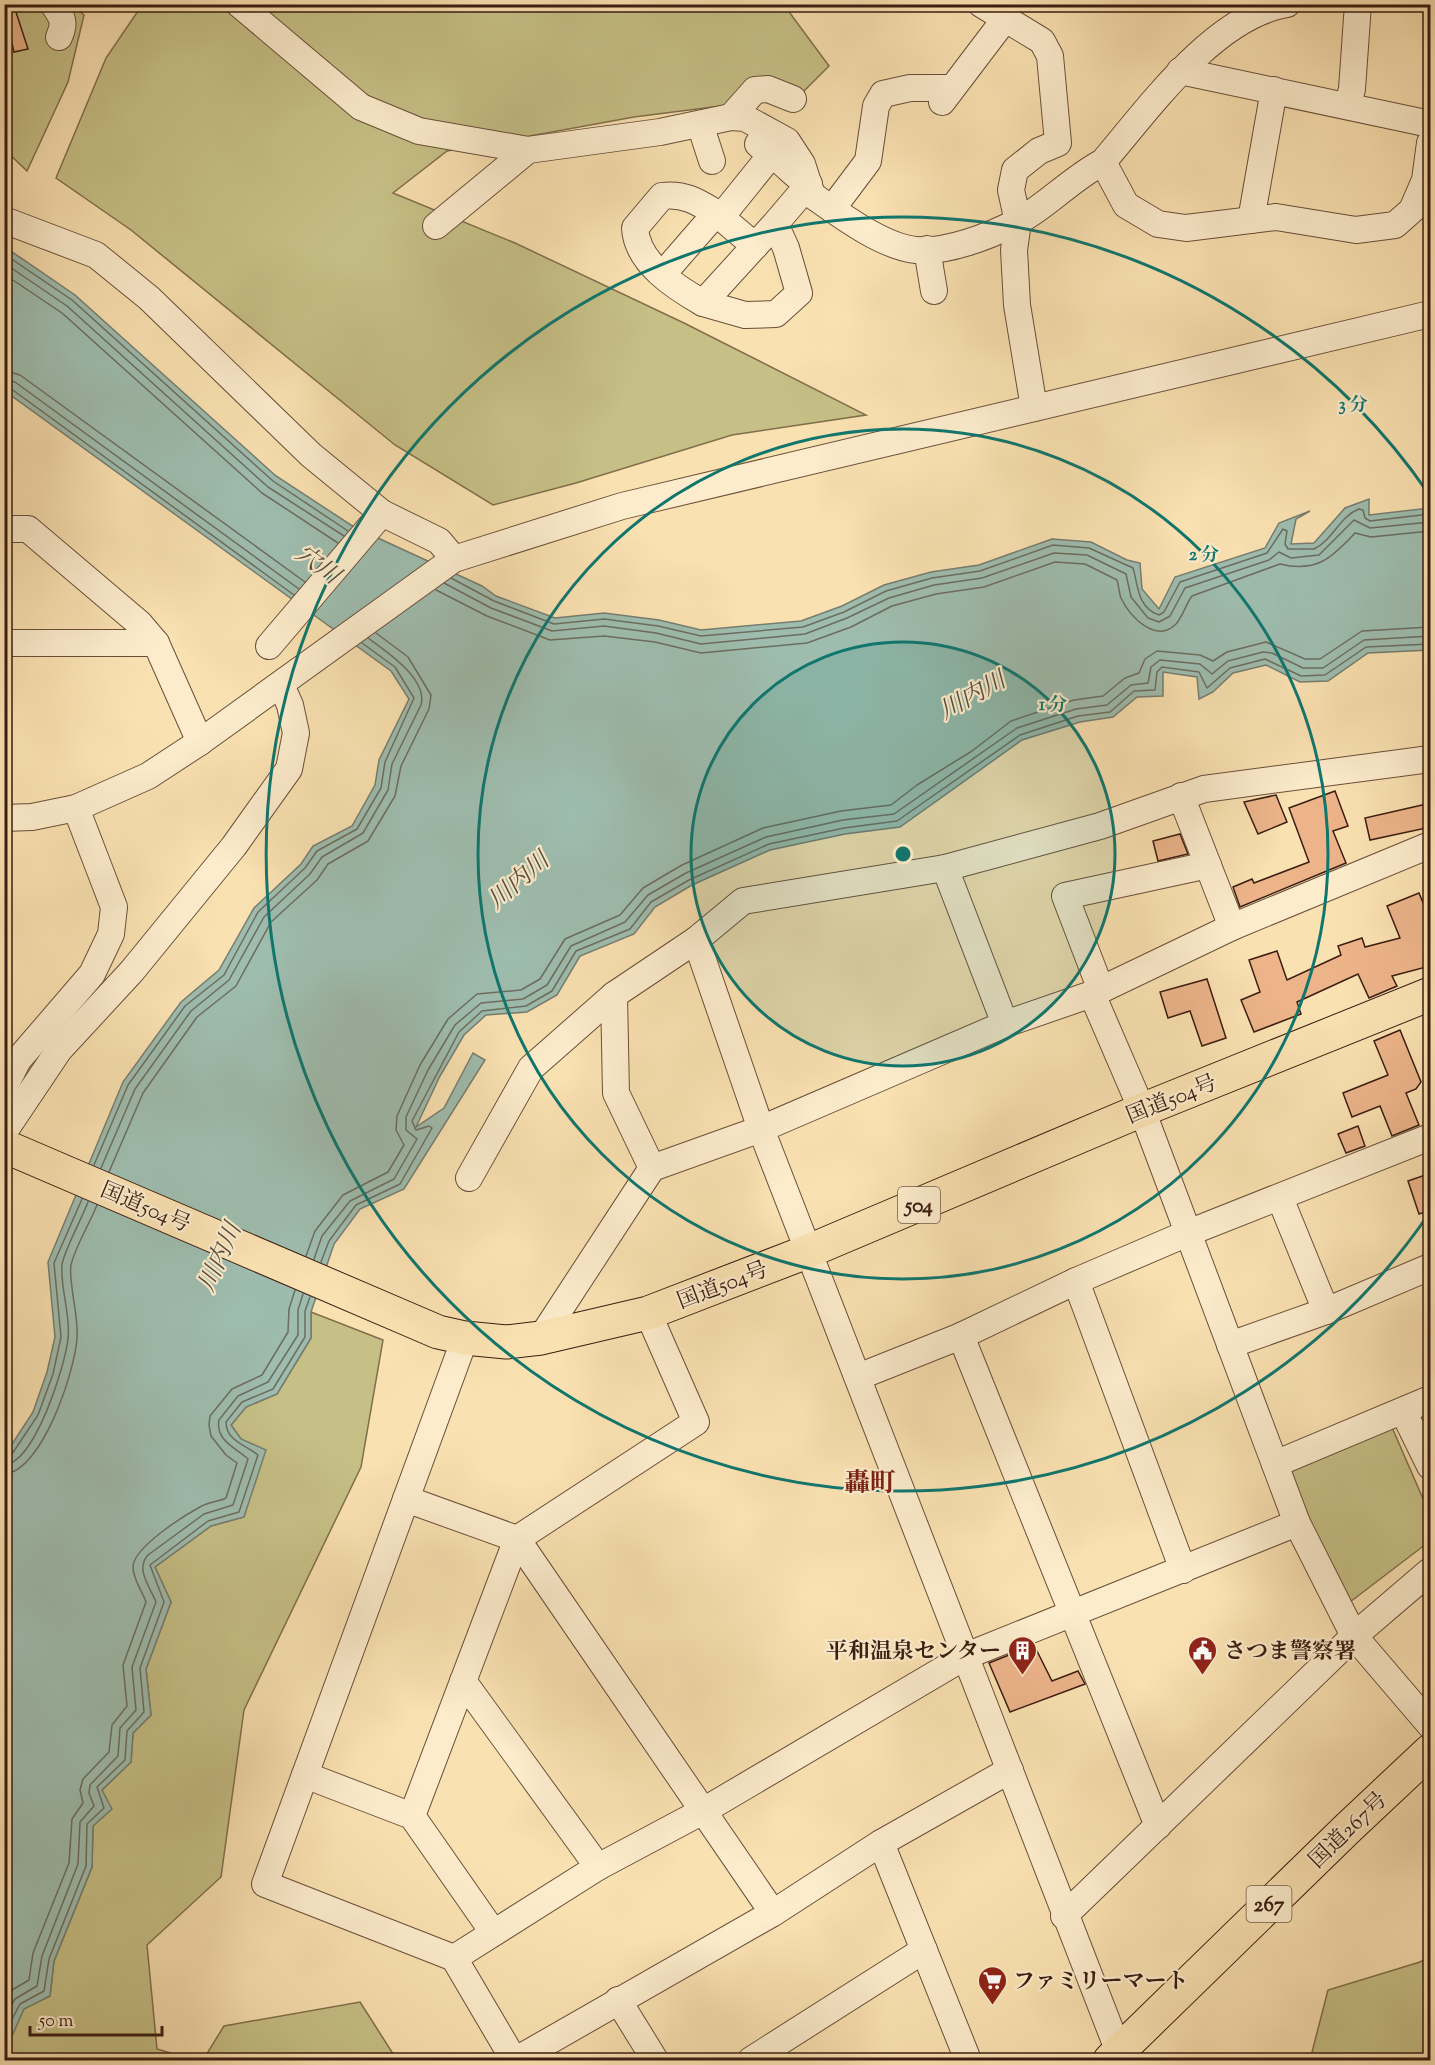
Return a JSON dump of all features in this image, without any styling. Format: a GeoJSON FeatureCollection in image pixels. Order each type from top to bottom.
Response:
{"type":"FeatureCollection","features":[{"type":"Feature","properties":{"kind":"highway","name":"国道504号"},"geometry":{"type":"LineString","coordinates":[[9,1143],[438,1332],[465,1338],[506,1342],[541,1338],[648,1313],[809,1251],[1142,1110],[1431,994]]}},
{"type":"Feature","properties":{"kind":"highway","name":"国道267号"},"geometry":{"type":"LineString","coordinates":[[1115,2056],[1347,1829],[1431,1751]]}},
{"type":"Feature","properties":{"kind":"street"},"geometry":{"type":"LineString","coordinates":[[53,4],[63,17],[64,27],[59,37]]}},
{"type":"Feature","properties":{"kind":"street"},"geometry":{"type":"LineString","coordinates":[[239,4],[361,107],[419,131],[528,150],[700,124],[737,127],[771,155],[782,161],[793,176],[809,184]]}},
{"type":"Feature","properties":{"kind":"street"},"geometry":{"type":"LineString","coordinates":[[981,4],[1042,41],[1050,57],[1058,142]]}},
{"type":"Feature","properties":{"kind":"street"},"geometry":{"type":"LineString","coordinates":[[737,127],[745,118],[787,141],[802,164],[812,195],[832,210],[884,240],[915,250],[949,248],[1018,222],[1094,166],[1180,71],[1247,18],[1264,10],[1287,4]]}},
{"type":"Feature","properties":{"kind":"street"},"geometry":{"type":"LineString","coordinates":[[1348,105],[1352,89],[1358,4]]}},
{"type":"Feature","properties":{"kind":"street"},"geometry":{"type":"LineString","coordinates":[[832,210],[868,161],[876,106],[883,94],[910,87],[947,96],[1005,19]]}},
{"type":"Feature","properties":{"kind":"street"},"geometry":{"type":"LineString","coordinates":[[1180,71],[1431,124]]}},
{"type":"Feature","properties":{"kind":"street"},"geometry":{"type":"LineString","coordinates":[[737,127],[755,90],[768,88],[793,99]]}},
{"type":"Feature","properties":{"kind":"street"},"geometry":{"type":"LineString","coordinates":[[1251,220],[1274,90]]}},
{"type":"Feature","properties":{"kind":"street"},"geometry":{"type":"LineString","coordinates":[[700,124],[712,161]]}},
{"type":"Feature","properties":{"kind":"street"},"geometry":{"type":"LineString","coordinates":[[1058,142],[1094,166],[1126,205],[1158,224],[1186,228],[1276,217],[1356,230],[1395,225],[1412,210],[1425,180],[1431,143]]}},
{"type":"Feature","properties":{"kind":"street"},"geometry":{"type":"LineString","coordinates":[[1035,408],[1017,304],[1014,250],[1018,222],[1011,190],[1015,170],[1039,151],[1058,142]]}},
{"type":"Feature","properties":{"kind":"street"},"geometry":{"type":"LineString","coordinates":[[436,226],[528,150]]}},
{"type":"Feature","properties":{"kind":"street"},"geometry":{"type":"LineString","coordinates":[[663,274],[771,155]]}},
{"type":"Feature","properties":{"kind":"street"},"geometry":{"type":"LineString","coordinates":[[703,303],[809,184]]}},
{"type":"Feature","properties":{"kind":"street"},"geometry":{"type":"LineString","coordinates":[[755,246],[718,215],[691,198],[672,194],[662,196],[635,228],[636,243],[643,256],[681,290],[703,303],[745,315],[776,314],[799,293],[786,248],[775,224]]}},
{"type":"Feature","properties":{"kind":"street"},"geometry":{"type":"LineString","coordinates":[[8,222],[96,255],[149,298],[378,519],[439,541],[454,560]]}},
{"type":"Feature","properties":{"kind":"street"},"geometry":{"type":"LineString","coordinates":[[927,249],[934,291]]}},
{"type":"Feature","properties":{"kind":"street"},"geometry":{"type":"LineString","coordinates":[[4,818],[32,817],[76,808],[148,776],[281,685],[454,560],[622,506],[1431,314]]}},
{"type":"Feature","properties":{"kind":"street"},"geometry":{"type":"LineString","coordinates":[[269,646],[378,519]]}},
{"type":"Feature","properties":{"kind":"street"},"geometry":{"type":"LineString","coordinates":[[4,529],[28,529],[140,624],[156,643],[200,742]]}},
{"type":"Feature","properties":{"kind":"street"},"geometry":{"type":"LineString","coordinates":[[4,643],[156,643]]}},
{"type":"Feature","properties":{"kind":"street"},"geometry":{"type":"LineString","coordinates":[[9,1143],[59,1050],[132,971],[234,846],[289,769],[296,733],[290,705],[281,685]]}},
{"type":"Feature","properties":{"kind":"street"},"geometry":{"type":"LineString","coordinates":[[469,1178],[531,1068],[614,995],[696,940],[743,901],[945,868],[1100,826],[1204,789],[1431,759]]}},
{"type":"Feature","properties":{"kind":"street"},"geometry":{"type":"LineString","coordinates":[[1181,796],[1232,927]]}},
{"type":"Feature","properties":{"kind":"street"},"geometry":{"type":"LineString","coordinates":[[4,1088],[18,1060],[92,974],[111,934],[114,907],[76,808]]}},
{"type":"Feature","properties":{"kind":"street"},"geometry":{"type":"LineString","coordinates":[[541,1338],[652,1168],[761,1129],[1005,1024],[1097,992],[1232,927],[1431,845]]}},
{"type":"Feature","properties":{"kind":"street"},"geometry":{"type":"LineString","coordinates":[[1208,865],[1065,896],[1097,992],[1297,1523],[1354,1636],[1431,1725]]}},
{"type":"Feature","properties":{"kind":"street"},"geometry":{"type":"LineString","coordinates":[[945,868],[1005,1024]]}},
{"type":"Feature","properties":{"kind":"street"},"geometry":{"type":"LineString","coordinates":[[696,940],[761,1129],[1010,1770],[1115,2056]]}},
{"type":"Feature","properties":{"kind":"street"},"geometry":{"type":"LineString","coordinates":[[614,995],[616,1093],[652,1168]]}},
{"type":"Feature","properties":{"kind":"street"},"geometry":{"type":"LineString","coordinates":[[858,1377],[961,1336],[1076,1281],[1188,1233],[1431,1137]]}},
{"type":"Feature","properties":{"kind":"street"},"geometry":{"type":"LineString","coordinates":[[1281,1198],[1326,1311]]}},
{"type":"Feature","properties":{"kind":"street"},"geometry":{"type":"LineString","coordinates":[[1230,1346],[1326,1311],[1431,1267]]}},
{"type":"Feature","properties":{"kind":"street"},"geometry":{"type":"LineString","coordinates":[[1076,1281],[1184,1570]]}},
{"type":"Feature","properties":{"kind":"street"},"geometry":{"type":"LineString","coordinates":[[412,1816],[517,1539],[696,1422],[648,1313]]}},
{"type":"Feature","properties":{"kind":"street"},"geometry":{"type":"LineString","coordinates":[[961,1336],[1158,1826]]}},
{"type":"Feature","properties":{"kind":"street"},"geometry":{"type":"LineString","coordinates":[[465,1338],[265,1884],[454,1958],[515,2061],[773,1913],[881,1843],[1010,1770]]}},
{"type":"Feature","properties":{"kind":"street"},"geometry":{"type":"LineString","coordinates":[[1275,1464],[1431,1399]]}},
{"type":"Feature","properties":{"kind":"street"},"geometry":{"type":"LineString","coordinates":[[1404,1411],[1431,1466]]}},
{"type":"Feature","properties":{"kind":"street"},"geometry":{"type":"LineString","coordinates":[[406,1499],[517,1539],[773,1913]]}},
{"type":"Feature","properties":{"kind":"street"},"geometry":{"type":"LineString","coordinates":[[454,1958],[598,1867],[703,1811],[966,1656],[1297,1523]]}},
{"type":"Feature","properties":{"kind":"street"},"geometry":{"type":"LineString","coordinates":[[1064,1916],[1354,1636],[1431,1571]]}},
{"type":"Feature","properties":{"kind":"street"},"geometry":{"type":"LineString","coordinates":[[463,1681],[598,1867]]}},
{"type":"Feature","properties":{"kind":"street"},"geometry":{"type":"LineString","coordinates":[[305,1775],[412,1816],[493,1932]]}},
{"type":"Feature","properties":{"kind":"street"},"geometry":{"type":"LineString","coordinates":[[881,1843],[968,2061]]}},
{"type":"Feature","properties":{"kind":"street"},"geometry":{"type":"LineString","coordinates":[[751,2061],[924,1950]]}},
{"type":"Feature","properties":{"kind":"street"},"geometry":{"type":"LineString","coordinates":[[618,2000],[655,2061]]}},
{"type":"Feature","properties":{"kind":"shaded area"},"geometry":{"type":"Polygon","coordinates":[[[4,5],[71,5],[84,15],[68,82],[27,171],[5,150],[4,5]]]}},
{"type":"Feature","properties":{"kind":"shaded area"},"geometry":{"type":"Polygon","coordinates":[[[142,5],[784,5],[829,66],[799,96],[634,117],[447,151],[393,193],[515,243],[684,323],[866,415],[732,435],[576,483],[493,505],[395,445],[131,230],[56,178],[106,58],[142,5]]]}},
{"type":"Feature","properties":{"kind":"shaded area"},"geometry":{"type":"Polygon","coordinates":[[[311,1312],[383,1340],[361,1467],[244,1710],[221,1877],[147,1945],[157,2049],[194,2060],[5,2060],[8,2041],[24,2008],[50,1996],[54,1961],[92,1867],[93,1826],[102,1790],[131,1762],[133,1733],[151,1715],[146,1669],[171,1602],[155,1567],[211,1526],[244,1517],[253,1486],[241,1439],[231,1425],[246,1407],[277,1394],[311,1338],[311,1312]]]}},
{"type":"Feature","properties":{"kind":"shaded area"},"geometry":{"type":"Polygon","coordinates":[[[1391,1425],[1430,1515],[1430,1541],[1350,1602],[1302,1516],[1287,1468],[1391,1425]]]}},
{"type":"Feature","properties":{"kind":"shaded area"},"geometry":{"type":"Polygon","coordinates":[[[1430,1955],[1430,2060],[1310,2060],[1328,1990],[1420,1962],[1430,1955]]]}},
{"type":"Feature","properties":{"kind":"shaded area"},"geometry":{"type":"Polygon","coordinates":[[[360,2002],[397,2060],[203,2060],[224,2026],[360,2002]]]}},
{"type":"Feature","properties":{"kind":"water"},"geometry":{"type":"Polygon","coordinates":[[[5,247],[75,295],[276,476],[354,527],[482,586],[496,596],[555,618],[604,613],[659,620],[701,630],[801,621],[842,606],[884,585],[931,572],[979,565],[1052,539],[1091,542],[1127,560],[1140,563],[1142,589],[1159,609],[1175,577],[1265,548],[1279,523],[1310,511],[1296,519],[1291,544],[1314,543],[1345,508],[1369,499],[1369,515],[1430,508],[1430,650],[1368,653],[1328,681],[1300,682],[1266,665],[1233,673],[1213,692],[1199,699],[1197,677],[1163,672],[1163,696],[1137,697],[1113,717],[1080,722],[1022,740],[900,827],[845,834],[770,850],[692,885],[655,907],[634,934],[580,956],[557,995],[527,1012],[486,1015],[464,1035],[440,1076],[416,1127],[444,1108],[473,1053],[485,1060],[404,1189],[360,1209],[334,1244],[311,1312],[311,1338],[277,1394],[246,1407],[231,1425],[241,1439],[266,1450],[244,1517],[211,1526],[155,1567],[171,1602],[146,1669],[151,1715],[133,1733],[131,1762],[102,1790],[112,1809],[93,1826],[92,1867],[54,1961],[50,1996],[24,2009],[5,2052],[5,1455],[33,1412],[47,1372],[55,1337],[48,1262],[123,1082],[181,1002],[219,970],[254,908],[301,864],[313,846],[352,826],[375,785],[379,760],[409,699],[391,671],[5,391],[5,247]]]}},
{"type":"Feature","properties":{"kind":"building"},"geometry":{"type":"Polygon","coordinates":[[[14,6],[28,49],[14,52],[11,39],[4,41],[4,9],[14,6]]]}},
{"type":"Feature","properties":{"kind":"building"},"geometry":{"type":"Polygon","coordinates":[[[1335,791],[1348,826],[1333,831],[1346,863],[1240,907],[1233,887],[1252,879],[1254,883],[1309,862],[1289,808],[1335,791]]]}},
{"type":"Feature","properties":{"kind":"building"},"geometry":{"type":"Polygon","coordinates":[[[1276,795],[1287,822],[1258,834],[1244,802],[1276,795]]]}},
{"type":"Feature","properties":{"kind":"building"},"geometry":{"type":"Polygon","coordinates":[[[1431,803],[1431,827],[1370,840],[1365,818],[1431,803]]]}},
{"type":"Feature","properties":{"kind":"building"},"geometry":{"type":"Polygon","coordinates":[[[1180,834],[1188,854],[1158,861],[1153,841],[1180,834]]]}},
{"type":"Feature","properties":{"kind":"building"},"geometry":{"type":"Polygon","coordinates":[[[1419,893],[1431,922],[1430,966],[1392,976],[1397,986],[1369,998],[1358,974],[1297,1002],[1301,1014],[1254,1032],[1241,1000],[1260,992],[1249,960],[1277,951],[1287,980],[1341,955],[1338,946],[1362,938],[1365,947],[1400,938],[1387,906],[1419,893]]]}},
{"type":"Feature","properties":{"kind":"building"},"geometry":{"type":"Polygon","coordinates":[[[1207,979],[1226,1038],[1202,1046],[1190,1011],[1168,1018],[1160,992],[1207,979]]]}},
{"type":"Feature","properties":{"kind":"building"},"geometry":{"type":"Polygon","coordinates":[[[1400,1030],[1421,1082],[1416,1089],[1406,1093],[1419,1125],[1392,1136],[1380,1106],[1352,1117],[1343,1093],[1388,1075],[1374,1041],[1400,1030]]]}},
{"type":"Feature","properties":{"kind":"building"},"geometry":{"type":"Polygon","coordinates":[[[1358,1126],[1365,1146],[1346,1153],[1338,1134],[1358,1126]]]}},
{"type":"Feature","properties":{"kind":"building"},"geometry":{"type":"Polygon","coordinates":[[[1431,1173],[1431,1210],[1419,1214],[1408,1181],[1431,1173]]]}},
{"type":"Feature","properties":{"kind":"building","name":"平和温泉センター"},"geometry":{"type":"Polygon","coordinates":[[[1034,1645],[1052,1681],[1078,1671],[1085,1684],[1010,1712],[989,1663],[1034,1645]]]}},
{"type":"Feature","properties":{"kind":"place","name":"平和温泉センター"},"geometry":{"type":"Point","coordinates":[1022,1676]}},
{"type":"Feature","properties":{"kind":"place","name":"さつま警察署"},"geometry":{"type":"Point","coordinates":[1203,1676]}},
{"type":"Feature","properties":{"kind":"place","name":"ファミリーマート"},"geometry":{"type":"Point","coordinates":[992,2006]}},
{"type":"Feature","properties":{"kind":"district","name":"轟町"},"geometry":{"type":"Point","coordinates":[870,1482]}},
{"type":"Feature","properties":{"kind":"water label","name":"穴川"},"geometry":{"type":"Point","coordinates":[318,564]}},
{"type":"Feature","properties":{"kind":"water label","name":"川内川"},"geometry":{"type":"Point","coordinates":[972,695]}},
{"type":"Feature","properties":{"kind":"water label","name":"川内川"},"geometry":{"type":"Point","coordinates":[518,880]}},
{"type":"Feature","properties":{"kind":"water label","name":"川内川"},"geometry":{"type":"Point","coordinates":[219,1257]}}]}
